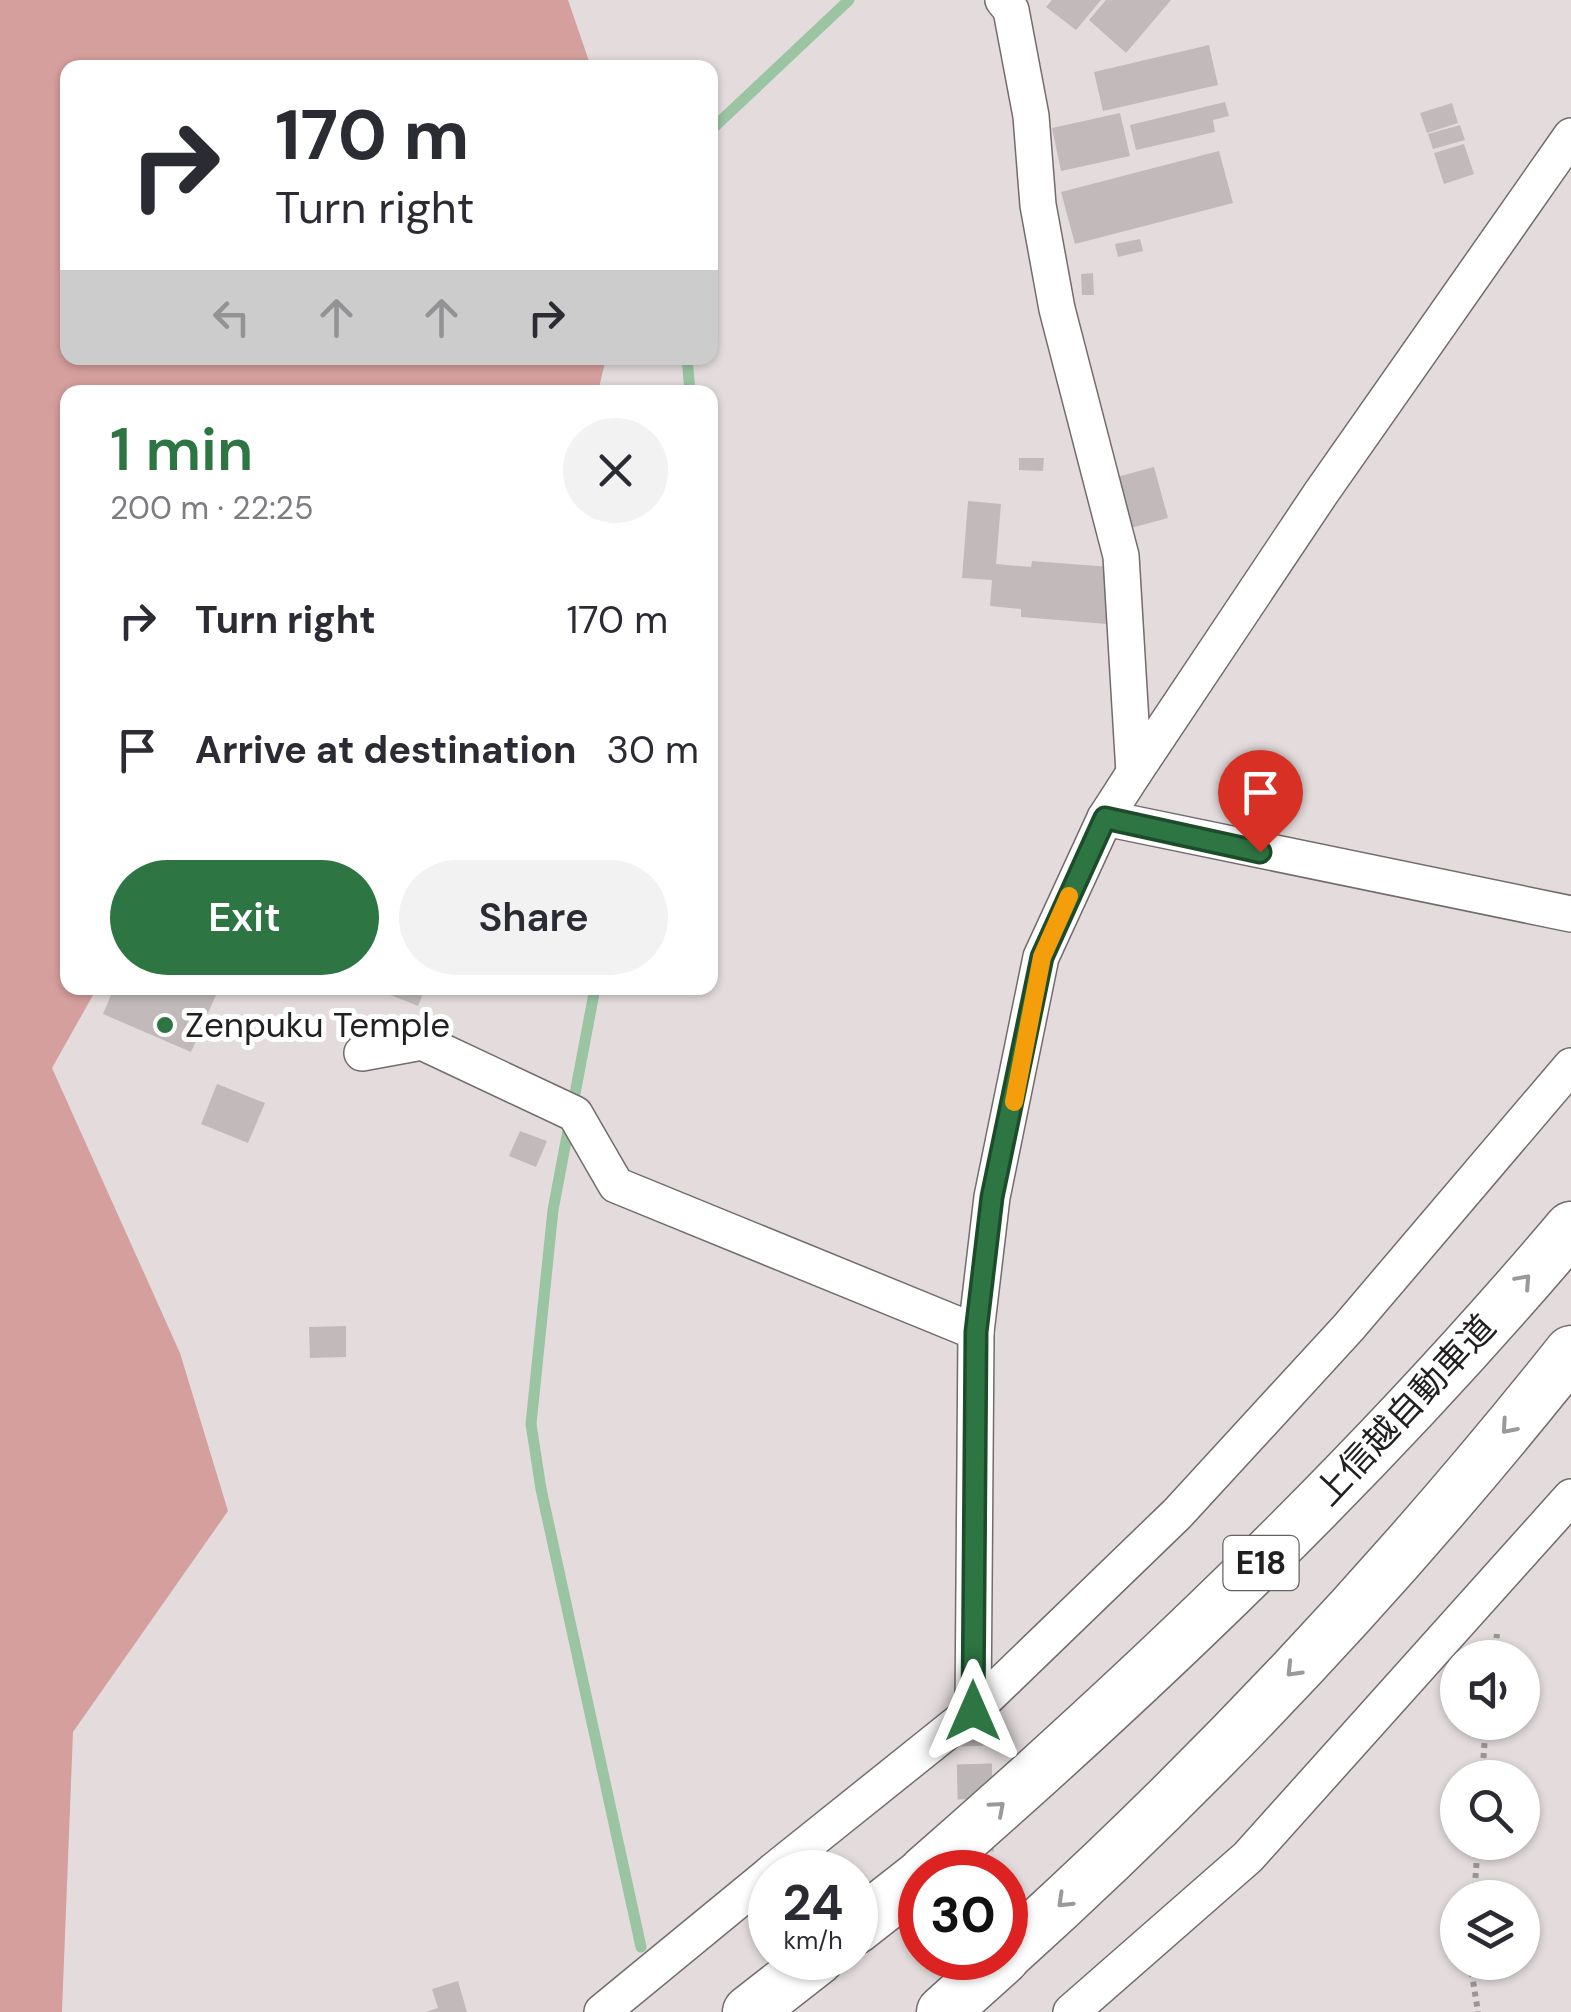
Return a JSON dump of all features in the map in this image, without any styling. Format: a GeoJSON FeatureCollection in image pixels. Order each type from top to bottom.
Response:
{"type":"FeatureCollection","features":[{"type":"Feature","properties":{"kind":"highway","name":"上信越自動車道"},"geometry":{"type":"LineString","coordinates":[[950,1850],[1183,1641],[1438,1377],[1571,1228]]}},
{"type":"Feature","properties":{"kind":"highway","name":"E18"},"geometry":{"type":"LineString","coordinates":[[1028,1932],[1303,1660],[1571,1352]]}},
{"type":"Feature","properties":{"kind":"highway","name":"上信越自動車道"},"geometry":{"type":"LineString","coordinates":[[878,1910],[898,1894]]}},
{"type":"Feature","properties":{"kind":"highway"},"geometry":{"type":"LineString","coordinates":[[748,2012],[789,1980]]}},
{"type":"Feature","properties":{"kind":"highway","name":"E18"},"geometry":{"type":"LineString","coordinates":[[942,2012],[977,1980]]}},
{"type":"Feature","properties":{"kind":"street"},"geometry":{"type":"LineString","coordinates":[[1003,0],[1011,10],[1031,116],[1038,204],[1057,308],[1121,556],[1134,773]]}},
{"type":"Feature","properties":{"kind":"street"},"geometry":{"type":"LineString","coordinates":[[973,1711],[976,1332],[992,1197],[1042,957],[1105,818],[1321,493],[1571,136]]}},
{"type":"Feature","properties":{"kind":"street"},"geometry":{"type":"LineString","coordinates":[[1105,818],[1571,914]]}},
{"type":"Feature","properties":{"kind":"street"},"geometry":{"type":"LineString","coordinates":[[362,1054],[422,1042],[574,1114],[616,1185],[976,1332]]}},
{"type":"Feature","properties":{"kind":"street"},"geometry":{"type":"LineString","coordinates":[[800,1850],[973,1711],[1177,1514],[1348,1328],[1571,1066]]}},
{"type":"Feature","properties":{"kind":"street"},"geometry":{"type":"LineString","coordinates":[[1071,2012],[1248,1858],[1571,1497]]}},
{"type":"Feature","properties":{"kind":"street"},"geometry":{"type":"LineString","coordinates":[[602,2012],[748,1892]]}},
{"type":"Feature","properties":{"kind":"path"},"geometry":{"type":"LineString","coordinates":[[1473,1980],[1478,2012]]}},
{"type":"Feature","properties":{"kind":"shaded area"},"geometry":{"type":"Polygon","coordinates":[[[0,0],[568,0],[589,60],[60,60],[60,365],[604,365],[600,385],[60,385],[60,995],[93,995],[52,1068],[180,1353],[228,1511],[73,1732],[62,2012],[0,2012],[0,0]]]}},
{"type":"Feature","properties":{"kind":"building"},"geometry":{"type":"Polygon","coordinates":[[[1052,0],[1101,0],[1076,30],[1046,7],[1052,0]]]}},
{"type":"Feature","properties":{"kind":"building"},"geometry":{"type":"Polygon","coordinates":[[[1106,0],[1171,0],[1126,53],[1089,20],[1106,0]]]}},
{"type":"Feature","properties":{"kind":"building"},"geometry":{"type":"Polygon","coordinates":[[[1209,45],[1218,85],[1103,111],[1094,72],[1209,45]]]}},
{"type":"Feature","properties":{"kind":"building"},"geometry":{"type":"Polygon","coordinates":[[[1225,102],[1229,116],[1213,120],[1215,132],[1136,150],[1130,125],[1225,102]]]}},
{"type":"Feature","properties":{"kind":"building"},"geometry":{"type":"Polygon","coordinates":[[[1452,103],[1458,123],[1427,133],[1420,113],[1452,103]]]}},
{"type":"Feature","properties":{"kind":"building"},"geometry":{"type":"Polygon","coordinates":[[[1120,113],[1130,156],[1061,171],[1052,128],[1120,113]]]}},
{"type":"Feature","properties":{"kind":"building"},"geometry":{"type":"Polygon","coordinates":[[[1460,125],[1465,140],[1433,149],[1428,134],[1460,125]]]}},
{"type":"Feature","properties":{"kind":"building"},"geometry":{"type":"Polygon","coordinates":[[[1464,144],[1474,174],[1444,184],[1434,153],[1464,144]]]}},
{"type":"Feature","properties":{"kind":"building"},"geometry":{"type":"Polygon","coordinates":[[[1219,151],[1233,203],[1075,244],[1061,192],[1219,151]]]}},
{"type":"Feature","properties":{"kind":"building"},"geometry":{"type":"Polygon","coordinates":[[[1140,239],[1143,251],[1118,257],[1115,244],[1140,239]]]}},
{"type":"Feature","properties":{"kind":"building"},"geometry":{"type":"Polygon","coordinates":[[[1093,273],[1094,295],[1082,295],[1081,274],[1093,273]]]}},
{"type":"Feature","properties":{"kind":"building"},"geometry":{"type":"Polygon","coordinates":[[[1019,458],[1044,458],[1043,471],[1019,470],[1019,458]]]}},
{"type":"Feature","properties":{"kind":"building"},"geometry":{"type":"Polygon","coordinates":[[[1154,467],[1168,518],[1127,529],[1113,478],[1154,467]]]}},
{"type":"Feature","properties":{"kind":"building"},"geometry":{"type":"Polygon","coordinates":[[[968,501],[1001,504],[996,564],[1031,567],[1032,561],[1111,567],[1107,624],[1021,617],[1021,609],[990,606],[992,580],[962,578],[968,501]]]}},
{"type":"Feature","properties":{"kind":"building","name":"Zenpuku Temple"},"geometry":{"type":"Polygon","coordinates":[[[111,995],[216,995],[191,1052],[103,1014],[111,995]]]}},
{"type":"Feature","properties":{"kind":"building"},"geometry":{"type":"Polygon","coordinates":[[[390,995],[422,995],[418,1006],[390,995]]]}},
{"type":"Feature","properties":{"kind":"building"},"geometry":{"type":"Polygon","coordinates":[[[217,1084],[265,1103],[248,1143],[201,1124],[217,1084]]]}},
{"type":"Feature","properties":{"kind":"building"},"geometry":{"type":"Polygon","coordinates":[[[520,1131],[547,1141],[536,1167],[509,1156],[520,1131]]]}},
{"type":"Feature","properties":{"kind":"building"},"geometry":{"type":"Polygon","coordinates":[[[346,1326],[346,1357],[310,1358],[309,1327],[346,1326]]]}},
{"type":"Feature","properties":{"kind":"building"},"geometry":{"type":"Polygon","coordinates":[[[458,1981],[467,2012],[426,2012],[438,2008],[432,1989],[458,1981]]]}},
{"type":"Feature","properties":{"kind":"waterway"},"geometry":{"type":"LineString","coordinates":[[718,123],[849,0]]}},
{"type":"Feature","properties":{"kind":"waterway"},"geometry":{"type":"LineString","coordinates":[[688,365],[689,385]]}},
{"type":"Feature","properties":{"kind":"waterway"},"geometry":{"type":"LineString","coordinates":[[594,995],[553,1210],[531,1424],[541,1489],[641,1947]]}},
{"type":"Feature","properties":{"kind":"tunnel"},"geometry":{"type":"LineString","coordinates":[[973,1711],[976,1850]]}},
{"type":"Feature","properties":{"kind":"slow traffic"},"geometry":{"type":"LineString","coordinates":[[1014,1102],[1042,957],[1069,896]]}},
{"type":"Feature","properties":{"kind":"place","name":"Zenpuku Temple"},"geometry":{"type":"Point","coordinates":[165,1025]}},
{"type":"Feature","properties":{"kind":"route"},"geometry":{"type":"LineString","coordinates":[[973,1711],[976,1332],[992,1197],[1042,957],[1105,818],[1260,852]]}}]}
